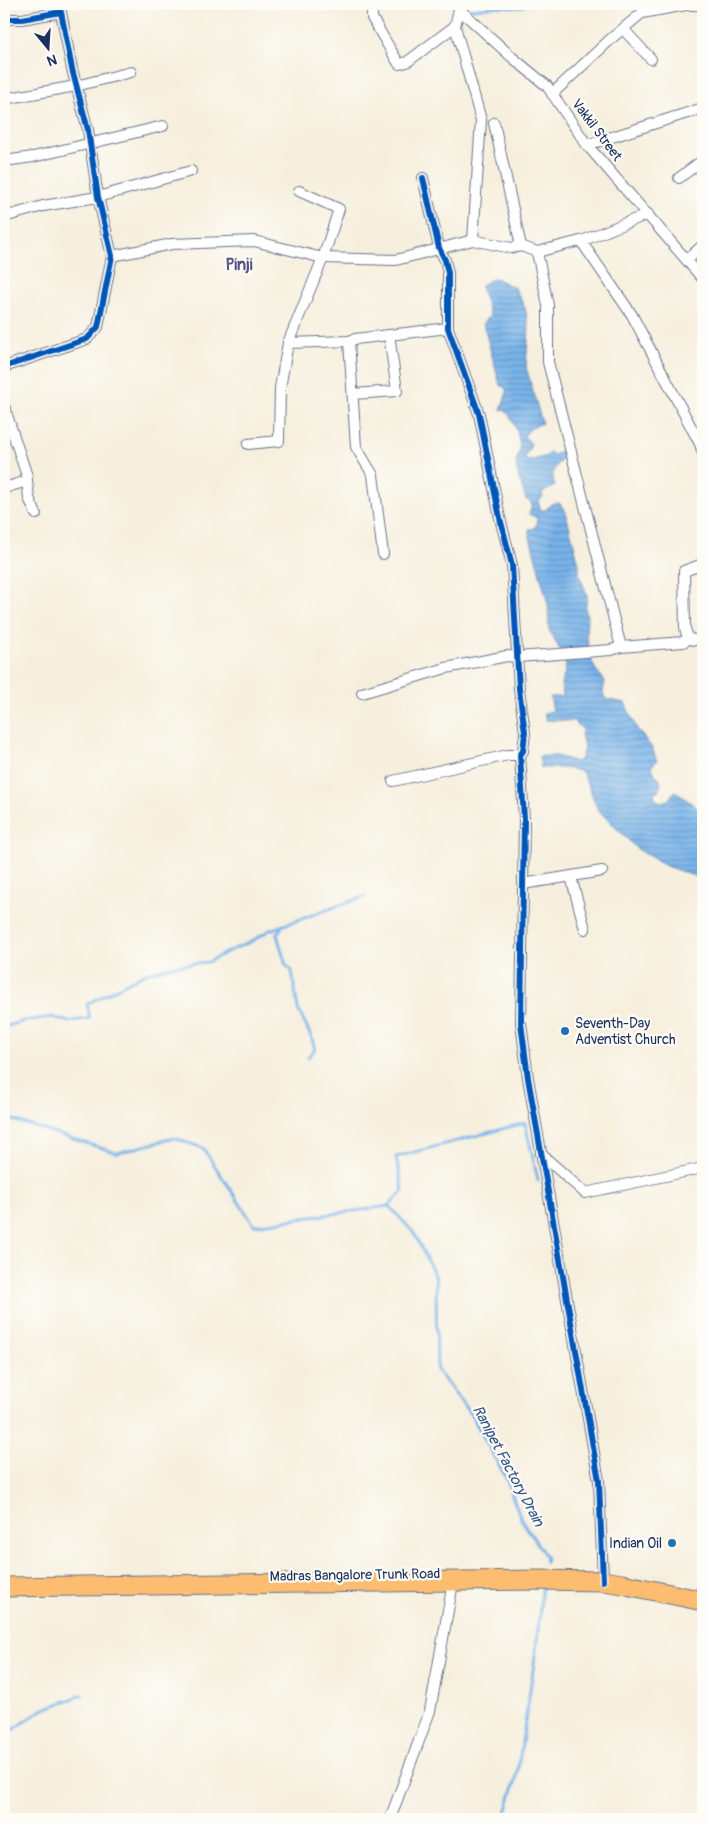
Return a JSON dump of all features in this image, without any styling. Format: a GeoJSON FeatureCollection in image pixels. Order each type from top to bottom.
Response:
{"type":"FeatureCollection","features":[{"type":"Feature","properties":{"kind":"highway","name":"Madras Bangalore Trunk Road"},"geometry":{"type":"LineString","coordinates":[[4,1579],[137,1582],[603,1577],[620,1574],[703,1592]]}},
{"type":"Feature","properties":{"kind":"highway"},"geometry":{"type":"LineString","coordinates":[[603,1577],[622,1584],[703,1601]]}},
{"type":"Feature","properties":{"kind":"highway"},"geometry":{"type":"LineString","coordinates":[[4,1586],[137,1582]]}},
{"type":"Feature","properties":{"kind":"street"},"geometry":{"type":"LineString","coordinates":[[372,4],[372,18],[399,64],[407,62],[455,26]]}},
{"type":"Feature","properties":{"kind":"street"},"geometry":{"type":"LineString","coordinates":[[552,94],[613,37],[624,30],[642,13],[686,5],[703,5]]}},
{"type":"Feature","properties":{"kind":"street"},"geometry":{"type":"LineString","coordinates":[[458,6],[455,26],[481,120],[473,240]]}},
{"type":"Feature","properties":{"kind":"street","name":"Vakkil Street"},"geometry":{"type":"LineString","coordinates":[[458,6],[512,58],[547,86],[587,145],[703,278]]}},
{"type":"Feature","properties":{"kind":"street"},"geometry":{"type":"LineString","coordinates":[[4,19],[22,19],[61,12],[90,143],[98,197],[112,256],[98,327],[87,340],[4,367]]}},
{"type":"Feature","properties":{"kind":"street"},"geometry":{"type":"LineString","coordinates":[[624,30],[651,59]]}},
{"type":"Feature","properties":{"kind":"street"},"geometry":{"type":"LineString","coordinates":[[4,99],[76,86],[131,72]]}},
{"type":"Feature","properties":{"kind":"street"},"geometry":{"type":"LineString","coordinates":[[587,145],[703,108]]}},
{"type":"Feature","properties":{"kind":"street"},"geometry":{"type":"LineString","coordinates":[[494,123],[521,246]]}},
{"type":"Feature","properties":{"kind":"street"},"geometry":{"type":"LineString","coordinates":[[4,162],[33,157],[163,126]]}},
{"type":"Feature","properties":{"kind":"street"},"geometry":{"type":"LineString","coordinates":[[679,178],[703,160]]}},
{"type":"Feature","properties":{"kind":"street"},"geometry":{"type":"LineString","coordinates":[[4,217],[43,206],[98,197],[192,171]]}},
{"type":"Feature","properties":{"kind":"street"},"geometry":{"type":"LineString","coordinates":[[423,178],[440,249],[448,273],[448,328],[479,414],[500,518],[512,565],[519,689],[525,733],[523,751],[520,755],[524,820],[521,1023],[541,1154],[599,1481],[603,1577]]}},
{"type":"Feature","properties":{"kind":"street"},"geometry":{"type":"LineString","coordinates":[[248,444],[279,441],[280,388],[288,343],[323,258],[339,209],[299,191]]}},
{"type":"Feature","properties":{"kind":"street"},"geometry":{"type":"LineString","coordinates":[[112,256],[172,244],[254,241],[323,258],[396,260],[473,240],[511,248],[521,246],[536,252],[581,241],[648,214]]}},
{"type":"Feature","properties":{"kind":"street"},"geometry":{"type":"LineString","coordinates":[[581,241],[632,315],[703,453]]}},
{"type":"Feature","properties":{"kind":"street"},"geometry":{"type":"LineString","coordinates":[[687,260],[703,245]]}},
{"type":"Feature","properties":{"kind":"street"},"geometry":{"type":"LineString","coordinates":[[536,252],[548,305],[548,362],[621,647]]}},
{"type":"Feature","properties":{"kind":"street"},"geometry":{"type":"LineString","coordinates":[[288,343],[350,341],[448,328]]}},
{"type":"Feature","properties":{"kind":"street"},"geometry":{"type":"LineString","coordinates":[[353,394],[397,391],[389,335]]}},
{"type":"Feature","properties":{"kind":"street"},"geometry":{"type":"LineString","coordinates":[[350,341],[356,447],[373,475],[383,554]]}},
{"type":"Feature","properties":{"kind":"street"},"geometry":{"type":"LineString","coordinates":[[4,406],[6,425],[27,476],[29,498],[36,514]]}},
{"type":"Feature","properties":{"kind":"street"},"geometry":{"type":"LineString","coordinates":[[4,488],[27,481]]}},
{"type":"Feature","properties":{"kind":"street"},"geometry":{"type":"LineString","coordinates":[[688,639],[685,628],[684,571],[703,564]]}},
{"type":"Feature","properties":{"kind":"street"},"geometry":{"type":"LineString","coordinates":[[362,693],[446,668],[507,656],[518,657],[611,650],[621,647],[683,642],[688,639],[703,638]]}},
{"type":"Feature","properties":{"kind":"street"},"geometry":{"type":"LineString","coordinates":[[393,781],[508,755],[520,755]]}},
{"type":"Feature","properties":{"kind":"street"},"geometry":{"type":"LineString","coordinates":[[523,884],[602,871]]}},
{"type":"Feature","properties":{"kind":"street"},"geometry":{"type":"LineString","coordinates":[[570,877],[585,929]]}},
{"type":"Feature","properties":{"kind":"street"},"geometry":{"type":"LineString","coordinates":[[541,1154],[585,1193],[703,1168]]}},
{"type":"Feature","properties":{"kind":"street"},"geometry":{"type":"LineString","coordinates":[[390,1819],[430,1711],[454,1578]]}},
{"type":"Feature","properties":{"kind":"water"},"geometry":{"type":"Polygon","coordinates":[[[495,278],[515,288],[525,308],[529,326],[526,367],[542,423],[531,428],[524,436],[531,446],[525,459],[528,461],[547,456],[550,452],[554,455],[565,449],[569,454],[555,468],[553,480],[555,486],[540,494],[544,496],[538,502],[541,510],[546,510],[551,504],[559,503],[565,510],[579,564],[579,574],[587,595],[585,607],[587,617],[586,635],[592,662],[605,681],[603,692],[605,699],[625,703],[637,729],[652,748],[657,761],[651,766],[656,776],[659,777],[661,784],[658,791],[654,792],[655,799],[661,802],[668,800],[675,791],[695,806],[703,815],[703,879],[666,866],[636,848],[598,810],[582,771],[564,768],[541,768],[539,756],[557,756],[576,762],[581,759],[584,747],[581,734],[583,730],[574,721],[546,720],[544,713],[553,711],[550,697],[563,697],[561,684],[566,661],[549,630],[548,604],[529,533],[529,529],[533,529],[537,524],[537,518],[529,514],[532,505],[529,500],[526,500],[518,476],[516,462],[520,449],[518,437],[510,416],[504,409],[501,410],[507,392],[500,385],[483,323],[490,316],[481,285],[495,278]]]}},
{"type":"Feature","properties":{"kind":"waterway"},"geometry":{"type":"LineString","coordinates":[[464,9],[497,6],[519,7],[529,4]]}},
{"type":"Feature","properties":{"kind":"waterway"},"geometry":{"type":"LineString","coordinates":[[4,1027],[24,1021],[52,1017],[69,1022],[90,1018],[87,1004],[146,973],[173,966],[208,962],[252,941],[270,930],[366,896]]}},
{"type":"Feature","properties":{"kind":"waterway"},"geometry":{"type":"LineString","coordinates":[[281,928],[277,935],[286,965],[292,971],[298,1009],[315,1049],[308,1057]]}},
{"type":"Feature","properties":{"kind":"waterway","name":"Ranipet Factory Drain"},"geometry":{"type":"LineString","coordinates":[[4,1117],[117,1153],[174,1138],[203,1148],[254,1225],[389,1206],[414,1233],[436,1278],[437,1370],[472,1416],[505,1476],[521,1519],[546,1557],[545,1562]]}},
{"type":"Feature","properties":{"kind":"waterway"},"geometry":{"type":"LineString","coordinates":[[389,1206],[403,1191],[396,1157],[525,1123],[538,1180]]}},
{"type":"Feature","properties":{"kind":"waterway","name":"Ranipet Factory Drain"},"geometry":{"type":"LineString","coordinates":[[504,1819],[517,1776],[536,1650],[542,1588]]}},
{"type":"Feature","properties":{"kind":"waterway"},"geometry":{"type":"LineString","coordinates":[[4,1736],[42,1710],[82,1695]]}},
{"type":"Feature","properties":{"kind":"cycle path"},"geometry":{"type":"LineString","coordinates":[[4,19],[22,19],[61,12],[72,69],[88,130],[98,197],[112,256],[98,327],[87,339],[4,367]]}},
{"type":"Feature","properties":{"kind":"cycle path"},"geometry":{"type":"LineString","coordinates":[[423,178],[439,248],[445,260],[448,273],[448,328],[479,414],[500,518],[512,565],[519,689],[525,733],[523,751],[520,755],[524,819],[521,1023],[528,1078],[599,1481],[603,1581]]}},
{"type":"Feature","properties":{"kind":"place","name":"Seventh-Day Adventist Church"},"geometry":{"type":"Point","coordinates":[565,1031]}},
{"type":"Feature","properties":{"kind":"place","name":"Indian Oil"},"geometry":{"type":"Point","coordinates":[672,1543]}},
{"type":"Feature","properties":{"kind":"district","name":"Pinji"},"geometry":{"type":"Point","coordinates":[239,265]}}]}
